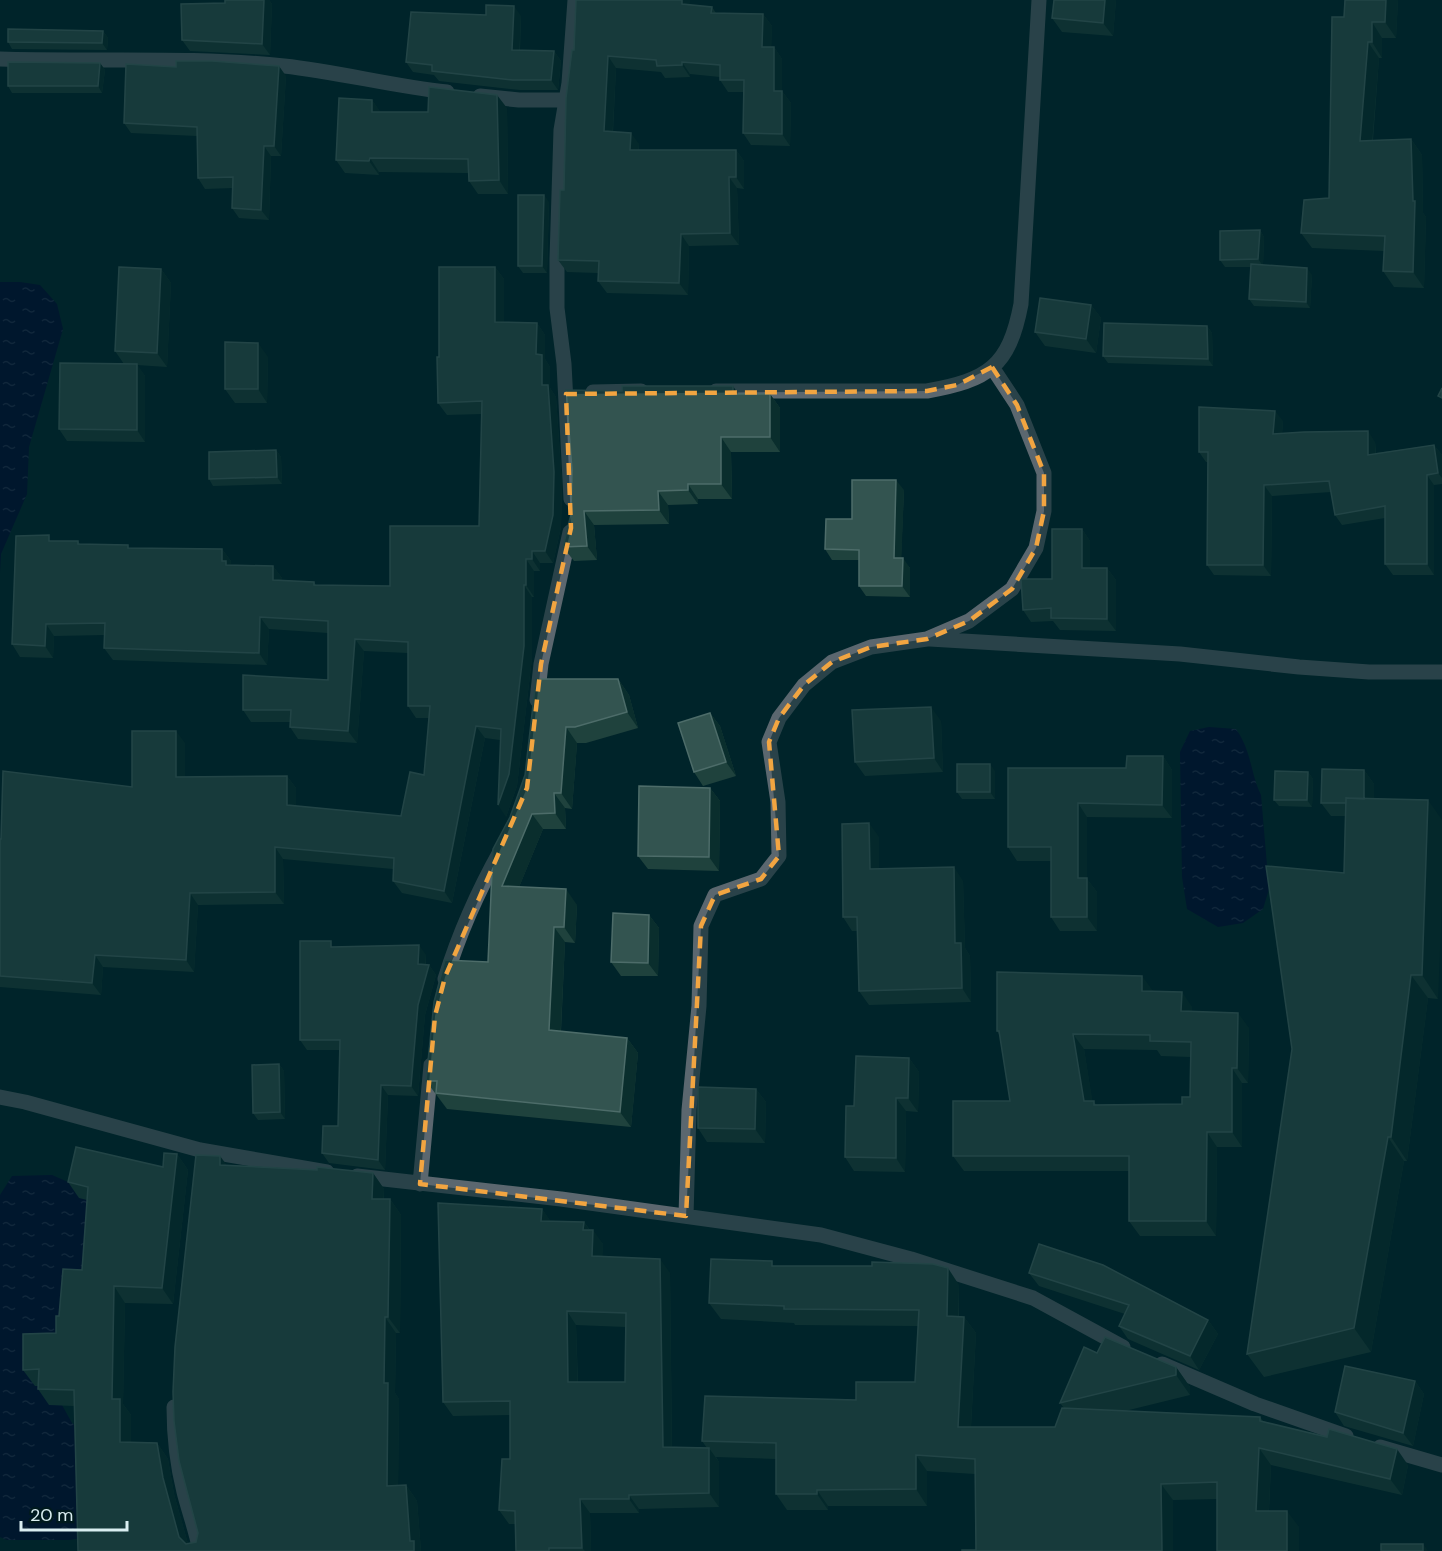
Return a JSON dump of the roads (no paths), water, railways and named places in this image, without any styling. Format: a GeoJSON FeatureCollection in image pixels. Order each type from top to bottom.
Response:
{"type":"FeatureCollection","features":[{"type":"Feature","properties":{"kind":"street"},"geometry":{"type":"LineString","coordinates":[[536,715],[542,664],[571,528],[572,484],[557,308],[557,259],[561,130],[575,0]]}},
{"type":"Feature","properties":{"kind":"street"},"geometry":{"type":"LineString","coordinates":[[702,391],[927,391],[957,386],[986,372],[1004,356],[1016,331],[1021,304],[1039,0]]}},
{"type":"Feature","properties":{"kind":"street"},"geometry":{"type":"LineString","coordinates":[[0,59],[219,61],[286,66],[404,87],[456,93],[519,100],[566,100]]}},
{"type":"Feature","properties":{"kind":"street"},"geometry":{"type":"LineString","coordinates":[[927,639],[969,621],[1012,590],[1036,548],[1044,511],[1044,473],[1017,405],[992,367]]}},
{"type":"Feature","properties":{"kind":"street"},"geometry":{"type":"LineString","coordinates":[[566,394],[659,391]]}},
{"type":"Feature","properties":{"kind":"street"},"geometry":{"type":"LineString","coordinates":[[686,1216],[689,1110],[699,1006],[701,926],[715,895],[761,879],[779,856],[778,802],[770,742],[779,718],[804,685],[832,662],[871,647],[927,639],[1180,654],[1357,671],[1442,672]]}},
{"type":"Feature","properties":{"kind":"street"},"geometry":{"type":"LineString","coordinates":[[440,996],[463,928],[481,887],[507,838]]}},
{"type":"Feature","properties":{"kind":"street"},"geometry":{"type":"LineString","coordinates":[[420,1184],[432,1050]]}},
{"type":"Feature","properties":{"kind":"street"},"geometry":{"type":"LineString","coordinates":[[0,1096],[199,1156],[561,1199],[821,1234],[911,1259],[1033,1298],[1119,1346],[1255,1404],[1361,1441],[1442,1465]]}},
{"type":"Feature","properties":{"kind":"street"},"geometry":{"type":"LineString","coordinates":[[174,1392],[178,1459],[184,1493],[196,1528],[200,1551]]}},
{"type":"Feature","properties":{"kind":"water"},"geometry":{"type":"Polygon","coordinates":[[[0,282],[40,285],[57,304],[63,329],[29,447],[27,494],[1,554],[0,573],[0,282]]]}},
{"type":"Feature","properties":{"kind":"water"},"geometry":{"type":"Polygon","coordinates":[[[1209,727],[1236,729],[1248,754],[1261,795],[1269,889],[1263,909],[1243,923],[1218,927],[1187,909],[1182,877],[1180,752],[1190,731],[1209,727]]]}},
{"type":"Feature","properties":{"kind":"water"},"geometry":{"type":"Polygon","coordinates":[[[52,1175],[84,1189],[101,1202],[57,1396],[72,1423],[90,1436],[91,1537],[69,1540],[7,1540],[0,1537],[0,1195],[12,1176],[52,1175]]]}}]}
